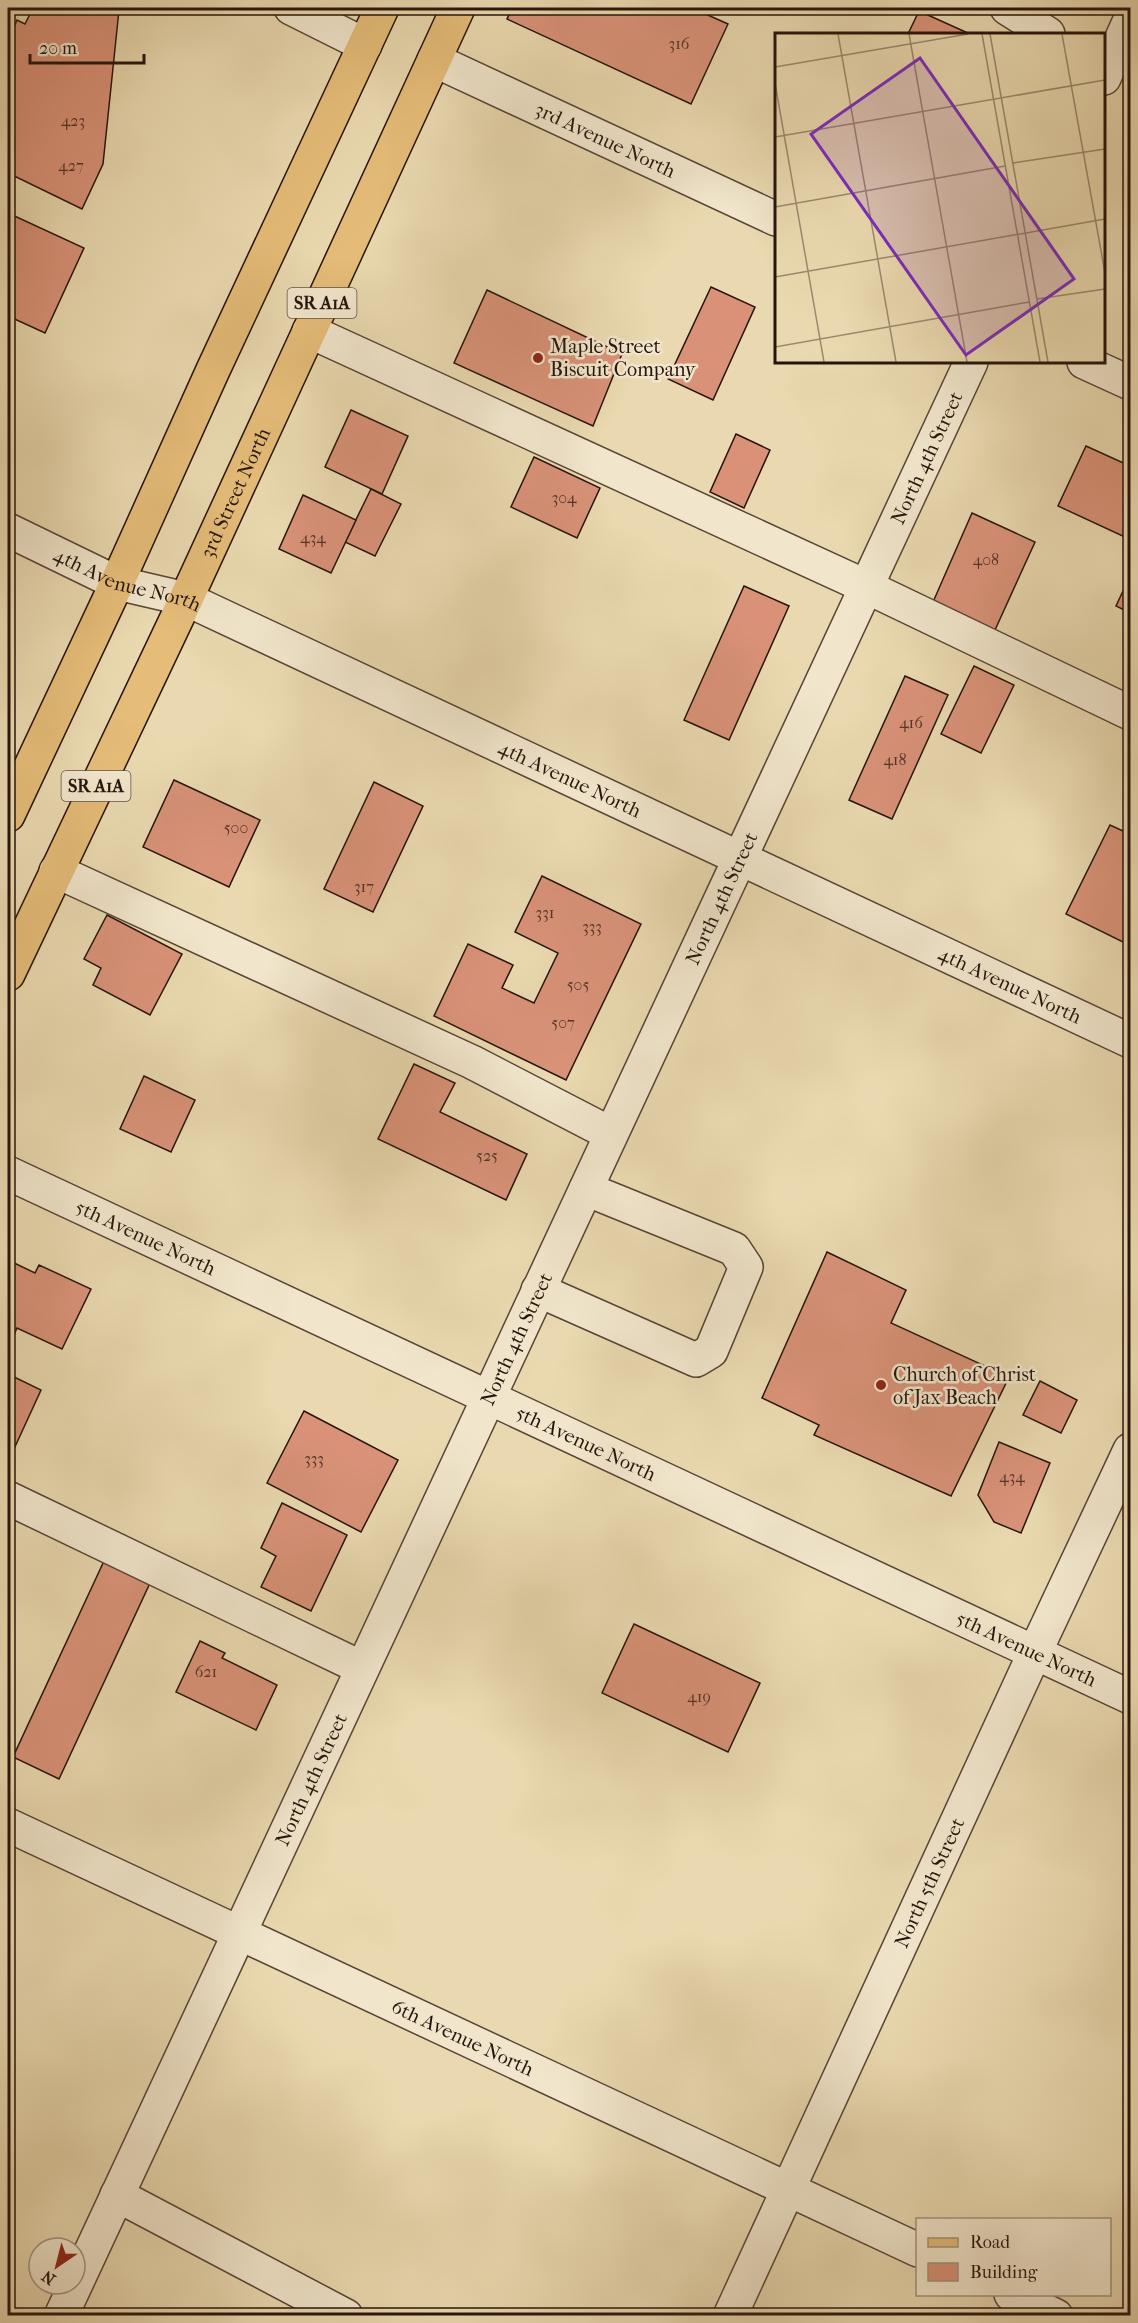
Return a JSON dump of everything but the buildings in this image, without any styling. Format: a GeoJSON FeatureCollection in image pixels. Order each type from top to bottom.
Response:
{"type":"FeatureCollection","features":[{"type":"Feature","properties":{"kind":"main road"},"geometry":{"type":"LineString","coordinates":[[8,815],[382,8]]}},
{"type":"Feature","properties":{"kind":"main road","name":"3rd Street North"},"geometry":{"type":"LineString","coordinates":[[8,974],[186,599],[458,8]]}},
{"type":"Feature","properties":{"kind":"street"},"geometry":{"type":"LineString","coordinates":[[291,8],[365,45]]}},
{"type":"Feature","properties":{"kind":"street"},"geometry":{"type":"LineString","coordinates":[[1007,8],[1046,33]]}},
{"type":"Feature","properties":{"kind":"street"},"geometry":{"type":"LineString","coordinates":[[1105,72],[1131,20]]}},
{"type":"Feature","properties":{"kind":"street","name":"3rd Avenue North"},"geometry":{"type":"LineString","coordinates":[[434,60],[775,218]]}},
{"type":"Feature","properties":{"kind":"street"},"geometry":{"type":"LineString","coordinates":[[309,331],[867,587],[1131,713]]}},
{"type":"Feature","properties":{"kind":"street","name":"North 4th Street"},"geometry":{"type":"LineString","coordinates":[[61,2316],[971,363]]}},
{"type":"Feature","properties":{"kind":"street"},"geometry":{"type":"LineString","coordinates":[[1086,363],[1131,383]]}},
{"type":"Feature","properties":{"kind":"street","name":"4th Avenue North"},"geometry":{"type":"LineString","coordinates":[[8,530],[117,584],[186,599],[1131,1041]]}},
{"type":"Feature","properties":{"kind":"street"},"geometry":{"type":"LineString","coordinates":[[56,871],[472,1062],[611,1134]]}},
{"type":"Feature","properties":{"kind":"street","name":"5th Avenue North"},"geometry":{"type":"LineString","coordinates":[[8,1173],[1131,1697]]}},
{"type":"Feature","properties":{"kind":"street"},"geometry":{"type":"LineString","coordinates":[[538,1290],[696,1360],[711,1351],[746,1267],[734,1250],[586,1189]]}},
{"type":"Feature","properties":{"kind":"street","name":"North 5th Street"},"geometry":{"type":"LineString","coordinates":[[730,2316],[1035,1652],[1131,1450]]}},
{"type":"Feature","properties":{"kind":"street"},"geometry":{"type":"LineString","coordinates":[[8,1498],[362,1668]]}},
{"type":"Feature","properties":{"kind":"street","name":"6th Avenue North"},"geometry":{"type":"LineString","coordinates":[[8,1825],[916,2249]]}},
{"type":"Feature","properties":{"kind":"street"},"geometry":{"type":"LineString","coordinates":[[117,2195],[346,2316]]}},
{"type":"Feature","properties":{"kind":"street"},"geometry":{"type":"LineString","coordinates":[[1013,2296],[1056,2316]]}},
{"type":"Feature","properties":{"kind":"place","name":"Maple Street Biscuit Company"},"geometry":{"type":"Point","coordinates":[538,358]}},
{"type":"Feature","properties":{"kind":"place","name":"Church of Christ of Jax Beach"},"geometry":{"type":"Point","coordinates":[881,1385]}}]}
